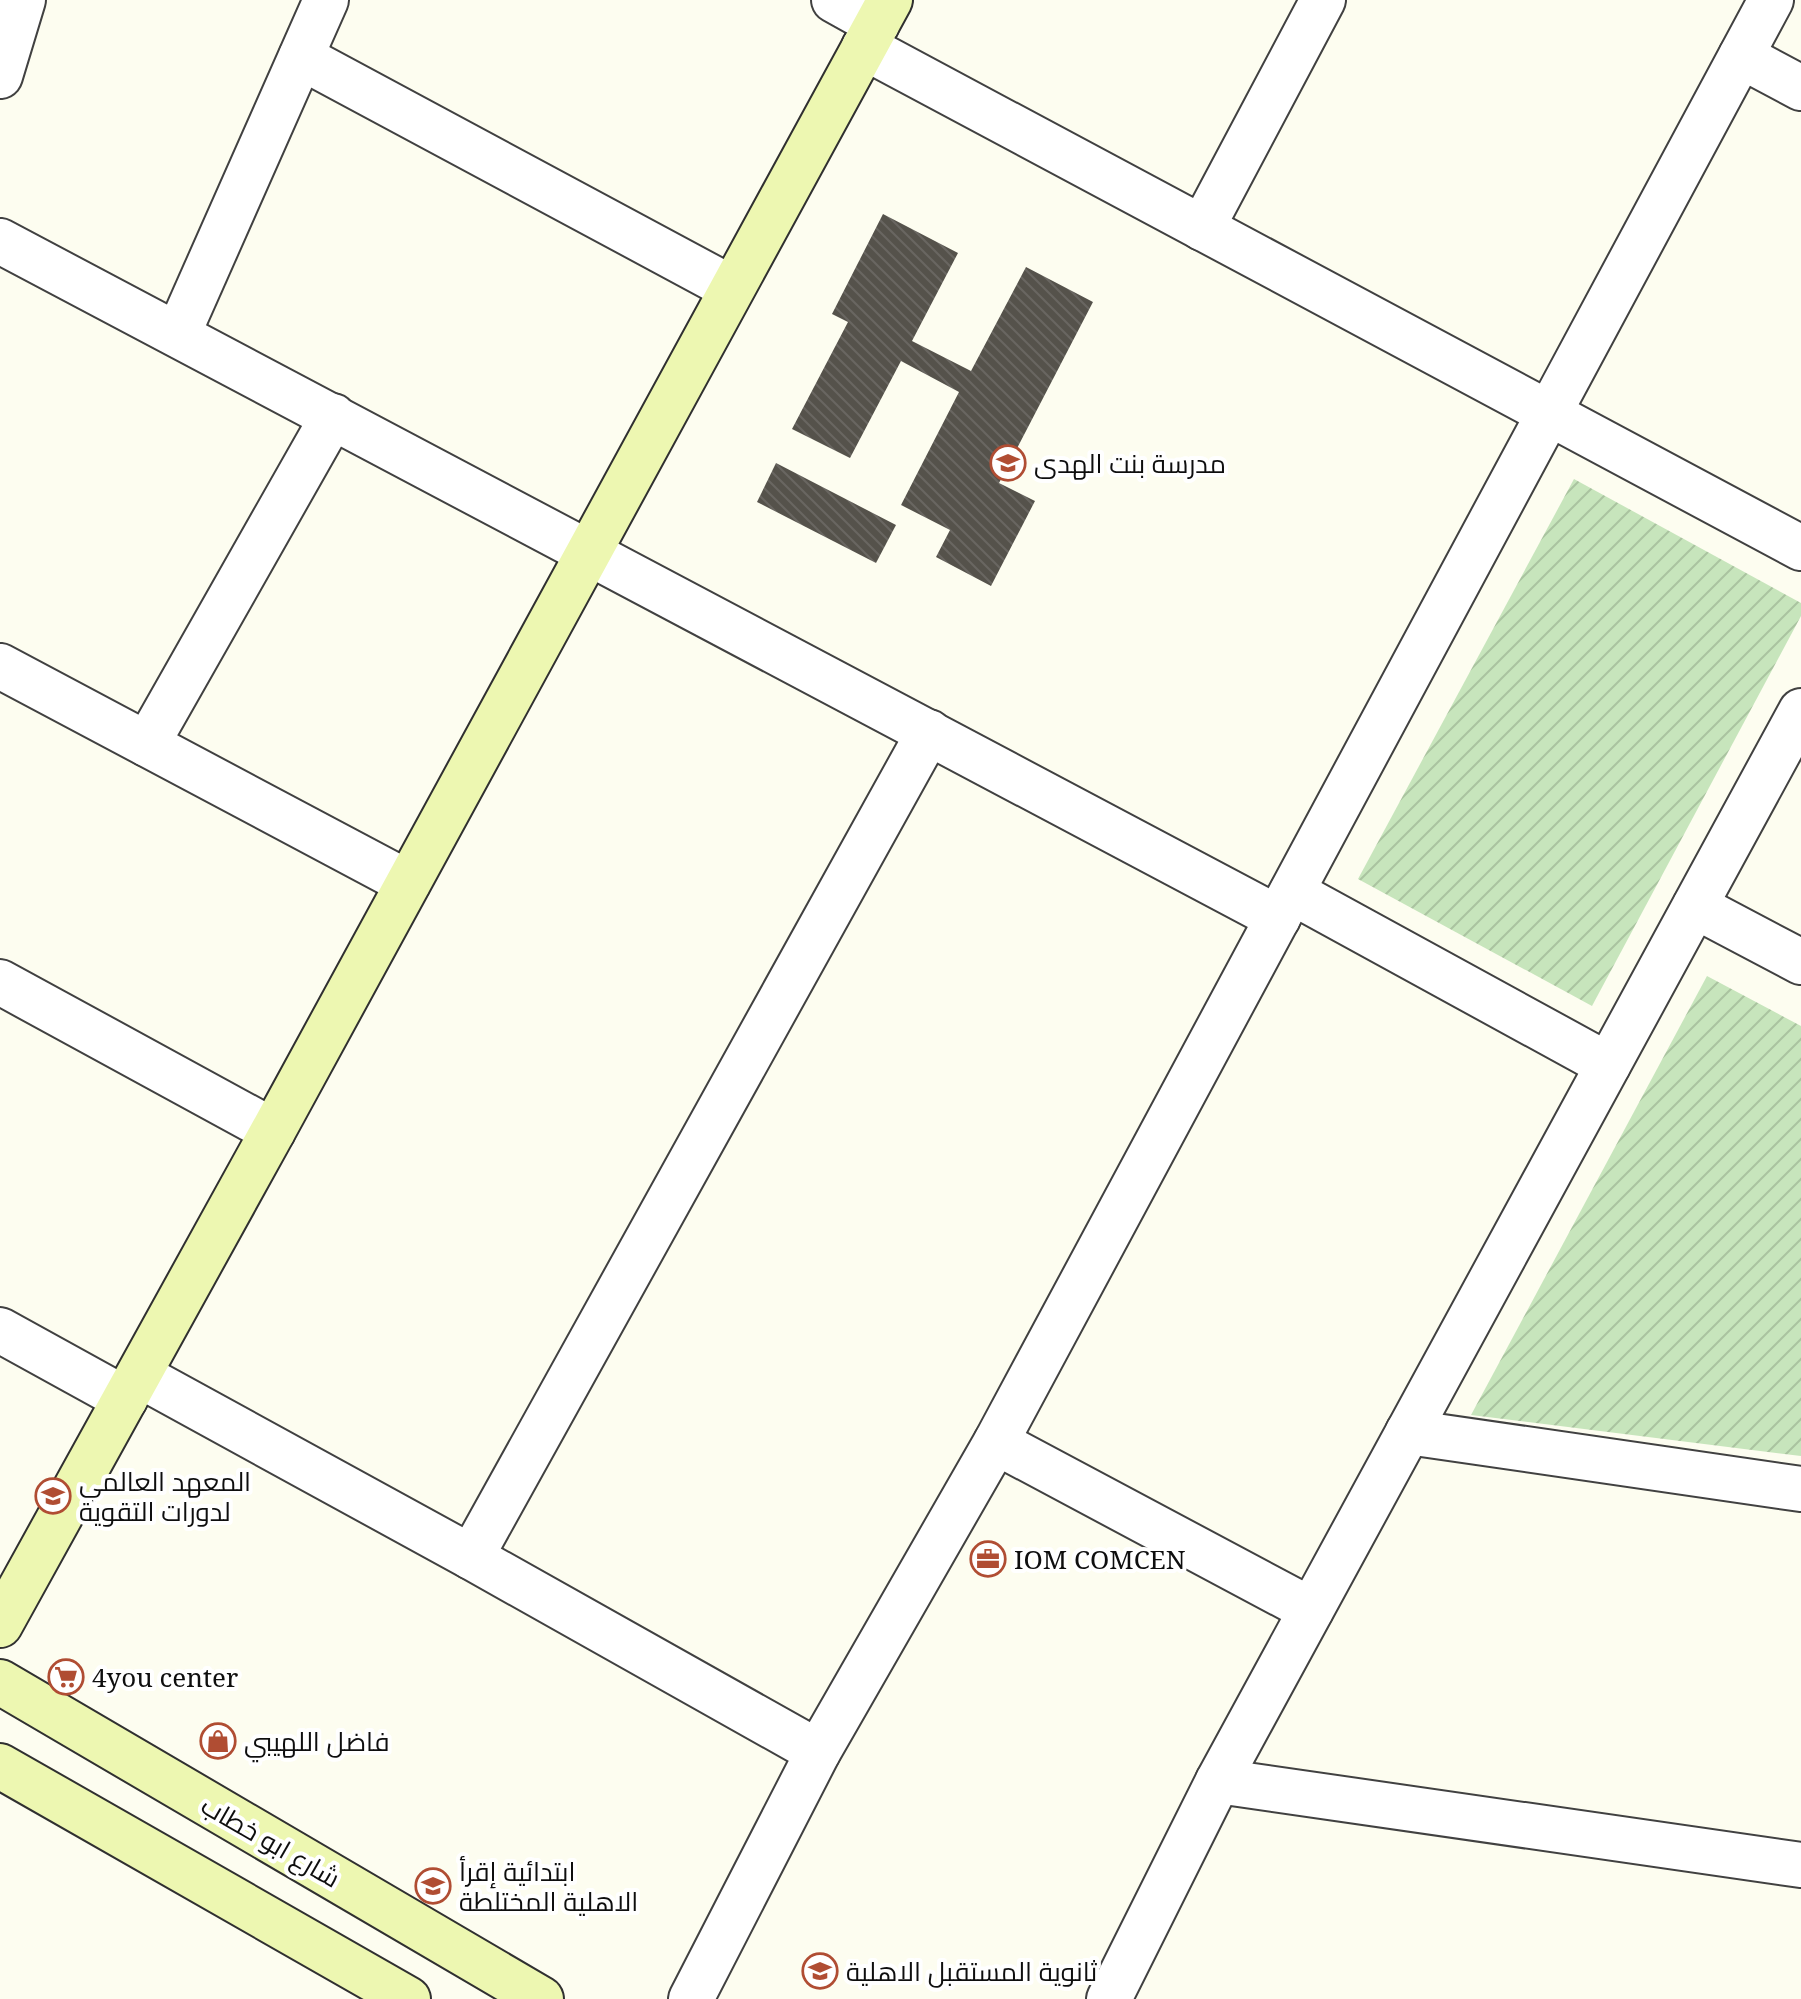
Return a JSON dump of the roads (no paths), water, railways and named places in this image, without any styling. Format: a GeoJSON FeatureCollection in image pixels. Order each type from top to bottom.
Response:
{"type":"FeatureCollection","features":[{"type":"Feature","properties":{"kind":"street"},"geometry":{"type":"LineString","coordinates":[[0,76],[23,0]]}},
{"type":"Feature","properties":{"kind":"street"},"geometry":{"type":"LineString","coordinates":[[178,334],[326,0]]}},
{"type":"Feature","properties":{"kind":"street"},"geometry":{"type":"LineString","coordinates":[[834,0],[1202,228],[1801,548]]}},
{"type":"Feature","properties":{"kind":"street"},"geometry":{"type":"LineString","coordinates":[[1202,228],[1323,0]]}},
{"type":"Feature","properties":{"kind":"street"},"geometry":{"type":"LineString","coordinates":[[691,1999],[818,1752],[996,1442],[1771,0]]}},
{"type":"Feature","properties":{"kind":"street"},"geometry":{"type":"LineString","coordinates":[[0,1625],[877,24]]}},
{"type":"Feature","properties":{"kind":"street"},"geometry":{"type":"LineString","coordinates":[[1741,56],[1801,88]]}},
{"type":"Feature","properties":{"kind":"street"},"geometry":{"type":"LineString","coordinates":[[301,57],[731,288]]}},
{"type":"Feature","properties":{"kind":"street"},"geometry":{"type":"LineString","coordinates":[[0,241],[929,732],[1608,1065]]}},
{"type":"Feature","properties":{"kind":"street"},"geometry":{"type":"LineString","coordinates":[[147,744],[333,416]]}},
{"type":"Feature","properties":{"kind":"street"},"geometry":{"type":"LineString","coordinates":[[0,666],[408,883]]}},
{"type":"Feature","properties":{"kind":"street"},"geometry":{"type":"LineString","coordinates":[[1109,1999],[1218,1781],[1801,711]]}},
{"type":"Feature","properties":{"kind":"street"},"geometry":{"type":"LineString","coordinates":[[471,1557],[929,732]]}},
{"type":"Feature","properties":{"kind":"street"},"geometry":{"type":"LineString","coordinates":[[1695,906],[1801,962]]}},
{"type":"Feature","properties":{"kind":"street"},"geometry":{"type":"LineString","coordinates":[[0,982],[273,1131]]}},
{"type":"Feature","properties":{"kind":"street"},"geometry":{"type":"LineString","coordinates":[[0,1330],[132,1387],[471,1557],[818,1752]]}},
{"type":"Feature","properties":{"kind":"street"},"geometry":{"type":"LineString","coordinates":[[1408,1432],[1801,1489]]}},
{"type":"Feature","properties":{"kind":"street"},"geometry":{"type":"LineString","coordinates":[[996,1442],[1311,1610]]}},
{"type":"Feature","properties":{"kind":"street","name":"شارع ابو خطاب"},"geometry":{"type":"LineString","coordinates":[[0,1682],[541,1999]]}},
{"type":"Feature","properties":{"kind":"street"},"geometry":{"type":"LineString","coordinates":[[0,1766],[408,1999]]}},
{"type":"Feature","properties":{"kind":"street"},"geometry":{"type":"LineString","coordinates":[[1218,1781],[1801,1865]]}},
{"type":"Feature","properties":{"kind":"place","name":"مدرسة بنت الهدی"},"geometry":{"type":"Point","coordinates":[1008,463]}},
{"type":"Feature","properties":{"kind":"place","name":"المعهد العالمي لدورات التقوية"},"geometry":{"type":"Point","coordinates":[53,1496]}},
{"type":"Feature","properties":{"kind":"place","name":"IOM COMCEN"},"geometry":{"type":"Point","coordinates":[988,1559]}},
{"type":"Feature","properties":{"kind":"place","name":"4you center"},"geometry":{"type":"Point","coordinates":[66,1677]}},
{"type":"Feature","properties":{"kind":"place","name":"فاضل اللهيبي"},"geometry":{"type":"Point","coordinates":[218,1741]}},
{"type":"Feature","properties":{"kind":"place","name":"ابتدائية إقرأ الاهلية المختلطة"},"geometry":{"type":"Point","coordinates":[433,1886]}},
{"type":"Feature","properties":{"kind":"place","name":"ثانوية المستقبل الاهلية"},"geometry":{"type":"Point","coordinates":[820,1971]}}]}
